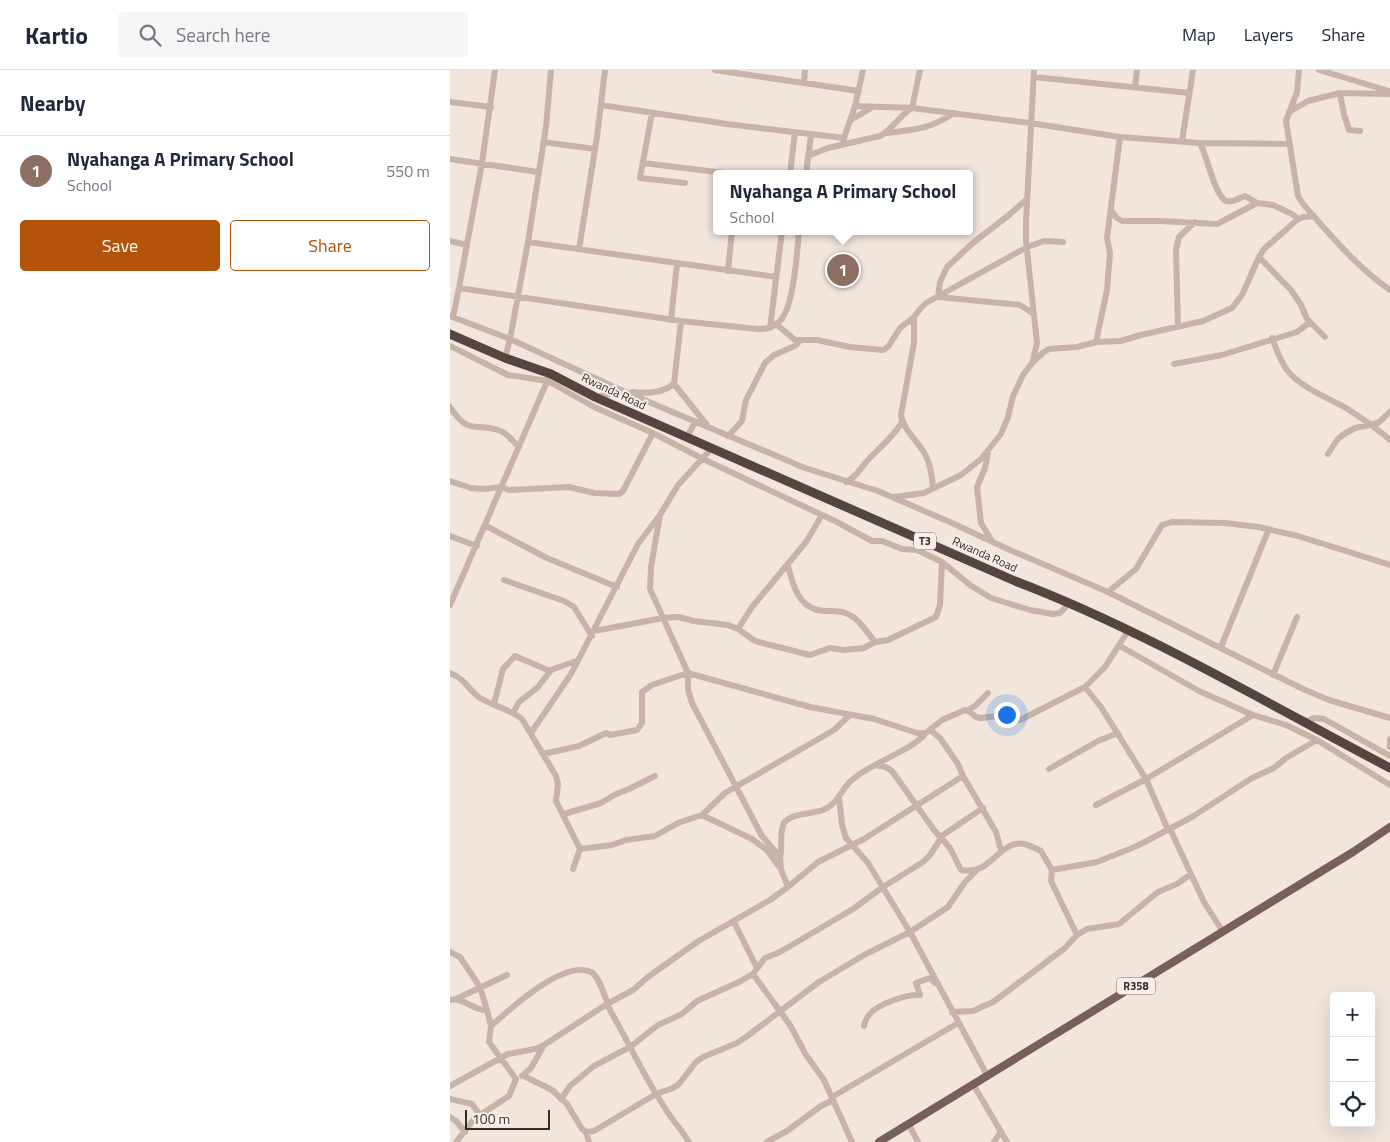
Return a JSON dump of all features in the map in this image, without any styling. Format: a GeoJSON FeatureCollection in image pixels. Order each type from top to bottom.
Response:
{"type":"FeatureCollection","features":[{"type":"Feature","properties":{"kind":"highway","name":"Rwanda Road"},"geometry":{"type":"LineString","coordinates":[[450,334],[1015,581],[1068,602],[1305,722],[1390,768]]}},
{"type":"Feature","properties":{"kind":"main road","name":"R358"},"geometry":{"type":"LineString","coordinates":[[880,1142],[1353,852],[1390,827]]}},
{"type":"Feature","properties":{"kind":"street"},"geometry":{"type":"LineString","coordinates":[[495,70],[482,163],[459,288],[451,316],[510,339],[623,391],[805,468],[893,497],[1108,592],[1221,647],[1273,675],[1324,698],[1390,718]]}},
{"type":"Feature","properties":{"kind":"street"},"geometry":{"type":"LineString","coordinates":[[505,358],[519,296],[528,242],[544,142],[552,70]]}},
{"type":"Feature","properties":{"kind":"street"},"geometry":{"type":"LineString","coordinates":[[579,249],[605,70]]}},
{"type":"Feature","properties":{"kind":"street"},"geometry":{"type":"LineString","coordinates":[[715,70],[859,90]]}},
{"type":"Feature","properties":{"kind":"street"},"geometry":{"type":"LineString","coordinates":[[804,82],[805,70]]}},
{"type":"Feature","properties":{"kind":"street"},"geometry":{"type":"LineString","coordinates":[[842,141],[851,120],[863,70]]}},
{"type":"Feature","properties":{"kind":"street"},"geometry":{"type":"LineString","coordinates":[[887,133],[901,115],[912,108],[920,70]]}},
{"type":"Feature","properties":{"kind":"street"},"geometry":{"type":"LineString","coordinates":[[1135,87],[1137,70]]}},
{"type":"Feature","properties":{"kind":"street"},"geometry":{"type":"LineString","coordinates":[[1182,141],[1193,70]]}},
{"type":"Feature","properties":{"kind":"street"},"geometry":{"type":"LineString","coordinates":[[1299,70],[1297,92],[1286,120],[1298,196],[1302,204],[1350,258],[1370,276],[1390,290]]}},
{"type":"Feature","properties":{"kind":"street"},"geometry":{"type":"LineString","coordinates":[[1319,70],[1390,93]]}},
{"type":"Feature","properties":{"kind":"street"},"geometry":{"type":"LineString","coordinates":[[1032,363],[1037,342],[1027,247],[1027,199],[1034,73],[1189,93]]}},
{"type":"Feature","properties":{"kind":"street"},"geometry":{"type":"LineString","coordinates":[[1290,112],[1308,101],[1340,94],[1390,93]]}},
{"type":"Feature","properties":{"kind":"street"},"geometry":{"type":"LineString","coordinates":[[1340,94],[1349,130],[1360,131]]}},
{"type":"Feature","properties":{"kind":"street"},"geometry":{"type":"LineString","coordinates":[[450,102],[491,107]]}},
{"type":"Feature","properties":{"kind":"street"},"geometry":{"type":"LineString","coordinates":[[601,105],[794,132],[842,141]]}},
{"type":"Feature","properties":{"kind":"street"},"geometry":{"type":"LineString","coordinates":[[855,106],[912,108],[954,113],[1120,138],[1182,141],[1200,144],[1290,144]]}},
{"type":"Feature","properties":{"kind":"street"},"geometry":{"type":"LineString","coordinates":[[851,120],[871,108]]}},
{"type":"Feature","properties":{"kind":"street"},"geometry":{"type":"LineString","coordinates":[[652,113],[640,178],[685,183]]}},
{"type":"Feature","properties":{"kind":"street"},"geometry":{"type":"LineString","coordinates":[[808,156],[842,141],[925,128],[940,122],[954,113]]}},
{"type":"Feature","properties":{"kind":"street"},"geometry":{"type":"LineString","coordinates":[[790,170],[794,132]]}},
{"type":"Feature","properties":{"kind":"street"},"geometry":{"type":"LineString","coordinates":[[806,170],[811,135]]}},
{"type":"Feature","properties":{"kind":"street"},"geometry":{"type":"LineString","coordinates":[[1096,342],[1107,290],[1110,253],[1107,238],[1120,138]]}},
{"type":"Feature","properties":{"kind":"street"},"geometry":{"type":"LineString","coordinates":[[544,142],[595,149]]}},
{"type":"Feature","properties":{"kind":"street"},"geometry":{"type":"LineString","coordinates":[[1200,144],[1205,153],[1217,190],[1222,197],[1233,201],[1245,196],[1257,203],[1273,205],[1298,219]]}},
{"type":"Feature","properties":{"kind":"street"},"geometry":{"type":"LineString","coordinates":[[450,159],[538,172]]}},
{"type":"Feature","properties":{"kind":"street"},"geometry":{"type":"LineString","coordinates":[[643,163],[713,172]]}},
{"type":"Feature","properties":{"kind":"street"},"geometry":{"type":"LineString","coordinates":[[938,297],[940,282],[947,267],[974,242],[1027,199]]}},
{"type":"Feature","properties":{"kind":"street"},"geometry":{"type":"LineString","coordinates":[[1111,210],[1122,221],[1220,223],[1257,203]]}},
{"type":"Feature","properties":{"kind":"street"},"geometry":{"type":"LineString","coordinates":[[893,497],[915,495],[933,488],[967,472],[988,453],[1001,434],[1008,417],[1013,396],[1023,375],[1044,352],[1049,349],[1076,347],[1096,342],[1120,341],[1203,321],[1232,308],[1242,295],[1259,257],[1274,239],[1298,219],[1314,216]]}},
{"type":"Feature","properties":{"kind":"street"},"geometry":{"type":"LineString","coordinates":[[1178,326],[1176,250],[1179,237],[1194,222]]}},
{"type":"Feature","properties":{"kind":"street"},"geometry":{"type":"LineString","coordinates":[[728,271],[732,235]]}},
{"type":"Feature","properties":{"kind":"street"},"geometry":{"type":"LineString","coordinates":[[773,326],[776,277],[781,235]]}},
{"type":"Feature","properties":{"kind":"street"},"geometry":{"type":"LineString","coordinates":[[459,288],[671,320],[757,329],[773,326],[782,318],[790,298],[798,235]]}},
{"type":"Feature","properties":{"kind":"street"},"geometry":{"type":"LineString","coordinates":[[450,241],[467,245]]}},
{"type":"Feature","properties":{"kind":"street"},"geometry":{"type":"LineString","coordinates":[[773,326],[795,340],[816,340],[850,347],[882,350],[888,347],[900,328],[914,318],[926,303],[1027,247],[1044,241],[1063,242]]}},
{"type":"Feature","properties":{"kind":"street"},"geometry":{"type":"LineString","coordinates":[[528,242],[776,277]]}},
{"type":"Feature","properties":{"kind":"street"},"geometry":{"type":"LineString","coordinates":[[1259,257],[1291,290],[1302,305],[1307,319],[1325,337]]}},
{"type":"Feature","properties":{"kind":"street"},"geometry":{"type":"LineString","coordinates":[[671,320],[677,264]]}},
{"type":"Feature","properties":{"kind":"street"},"geometry":{"type":"LineString","coordinates":[[938,297],[1020,305],[1034,314]]}},
{"type":"Feature","properties":{"kind":"street"},"geometry":{"type":"LineString","coordinates":[[914,318],[914,343],[901,414],[902,422],[926,456],[930,465],[933,488]]}},
{"type":"Feature","properties":{"kind":"street"},"geometry":{"type":"LineString","coordinates":[[681,321],[674,384],[709,428]]}},
{"type":"Feature","properties":{"kind":"street"},"geometry":{"type":"LineString","coordinates":[[1174,364],[1222,355],[1300,330],[1310,322]]}},
{"type":"Feature","properties":{"kind":"street"},"geometry":{"type":"LineString","coordinates":[[1272,338],[1281,360],[1294,377],[1326,399],[1345,408],[1372,425],[1390,440]]}},
{"type":"Feature","properties":{"kind":"street"},"geometry":{"type":"LineString","coordinates":[[728,436],[742,421],[746,400],[766,363],[774,355],[795,346],[800,340]]}},
{"type":"Feature","properties":{"kind":"street"},"geometry":{"type":"LineString","coordinates":[[452,349],[508,375],[549,377],[594,407],[653,433],[703,459],[838,522],[872,541],[882,541],[902,549],[915,549],[942,562],[991,598],[1030,610],[1053,614],[1060,613],[1068,602]]}},
{"type":"Feature","properties":{"kind":"street"},"geometry":{"type":"LineString","coordinates":[[450,606],[452,595],[486,526],[501,486],[549,377]]}},
{"type":"Feature","properties":{"kind":"street"},"geometry":{"type":"LineString","coordinates":[[595,397],[623,391],[644,394],[653,393],[669,388],[674,384]]}},
{"type":"Feature","properties":{"kind":"street"},"geometry":{"type":"LineString","coordinates":[[450,407],[458,420],[465,424],[508,435],[519,447]]}},
{"type":"Feature","properties":{"kind":"street"},"geometry":{"type":"LineString","coordinates":[[1328,454],[1337,440],[1344,434],[1355,428],[1372,425],[1390,412]]}},
{"type":"Feature","properties":{"kind":"street"},"geometry":{"type":"LineString","coordinates":[[687,437],[695,422]]}},
{"type":"Feature","properties":{"kind":"street"},"geometry":{"type":"LineString","coordinates":[[846,482],[856,476],[866,461],[898,430],[902,422]]}},
{"type":"Feature","properties":{"kind":"street"},"geometry":{"type":"LineString","coordinates":[[450,481],[477,489],[501,486],[509,490],[569,487],[594,493],[619,494],[623,491],[653,433]]}},
{"type":"Feature","properties":{"kind":"street"},"geometry":{"type":"LineString","coordinates":[[531,733],[566,682],[638,544],[660,516],[678,485],[712,448]]}},
{"type":"Feature","properties":{"kind":"street"},"geometry":{"type":"LineString","coordinates":[[988,453],[985,468],[977,487],[981,523],[993,542]]}},
{"type":"Feature","properties":{"kind":"street"},"geometry":{"type":"LineString","coordinates":[[660,516],[649,582],[650,589],[688,673],[688,690],[692,703],[762,836],[780,857]]}},
{"type":"Feature","properties":{"kind":"street"},"geometry":{"type":"LineString","coordinates":[[738,629],[752,607],[806,542],[822,516]]}},
{"type":"Feature","properties":{"kind":"street"},"geometry":{"type":"LineString","coordinates":[[1108,592],[1136,569],[1162,525],[1172,522],[1225,523],[1258,527],[1268,531],[1298,536],[1390,565]]}},
{"type":"Feature","properties":{"kind":"street"},"geometry":{"type":"LineString","coordinates":[[486,526],[547,558],[617,587]]}},
{"type":"Feature","properties":{"kind":"street"},"geometry":{"type":"LineString","coordinates":[[1221,647],[1268,531]]}},
{"type":"Feature","properties":{"kind":"street"},"geometry":{"type":"LineString","coordinates":[[450,536],[477,546]]}},
{"type":"Feature","properties":{"kind":"street"},"geometry":{"type":"LineString","coordinates":[[593,633],[663,618],[678,617],[722,624],[738,629],[755,641],[792,650],[806,656],[814,655],[830,648],[844,650],[861,649],[875,642],[888,640],[936,617],[940,605],[942,562]]}},
{"type":"Feature","properties":{"kind":"street"},"geometry":{"type":"LineString","coordinates":[[788,566],[794,589],[800,600],[816,609],[849,614],[875,642]]}},
{"type":"Feature","properties":{"kind":"street"},"geometry":{"type":"LineString","coordinates":[[504,580],[564,601],[574,607],[593,633]]}},
{"type":"Feature","properties":{"kind":"street"},"geometry":{"type":"LineString","coordinates":[[1273,675],[1297,617]]}},
{"type":"Feature","properties":{"kind":"street"},"geometry":{"type":"LineString","coordinates":[[968,710],[978,718],[1007,715],[1015,720],[1020,720],[1085,687],[1105,668],[1128,631]]}},
{"type":"Feature","properties":{"kind":"street"},"geometry":{"type":"LineString","coordinates":[[1120,646],[1199,691],[1254,715],[1286,725],[1317,740],[1390,785]]}},
{"type":"Feature","properties":{"kind":"street"},"geometry":{"type":"LineString","coordinates":[[494,704],[503,668],[515,656],[550,671]]}},
{"type":"Feature","properties":{"kind":"street"},"geometry":{"type":"LineString","coordinates":[[513,713],[519,702],[538,686],[550,671],[576,661]]}},
{"type":"Feature","properties":{"kind":"street"},"geometry":{"type":"LineString","coordinates":[[450,673],[464,681],[480,698],[522,719],[531,733],[556,776],[558,784],[556,801],[580,849],[573,868]]}},
{"type":"Feature","properties":{"kind":"street"},"geometry":{"type":"LineString","coordinates":[[543,754],[579,746],[606,733],[610,735],[637,730],[642,723],[642,692],[652,685],[688,673],[810,707],[874,719],[916,733],[928,731],[942,741],[958,764],[996,832],[1002,850]]}},
{"type":"Feature","properties":{"kind":"street"},"geometry":{"type":"LineString","coordinates":[[1085,687],[1096,699],[1146,779],[1204,902],[1223,932]]}},
{"type":"Feature","properties":{"kind":"street"},"geometry":{"type":"LineString","coordinates":[[780,869],[783,826],[786,821],[823,810],[839,797],[852,779],[915,743],[946,718],[975,706],[988,693]]}},
{"type":"Feature","properties":{"kind":"street"},"geometry":{"type":"LineString","coordinates":[[580,849],[612,845],[626,840],[655,836],[678,823],[702,815],[721,796],[834,730],[850,715]]}},
{"type":"Feature","properties":{"kind":"street"},"geometry":{"type":"LineString","coordinates":[[1096,805],[1146,779],[1254,715]]}},
{"type":"Feature","properties":{"kind":"street"},"geometry":{"type":"LineString","coordinates":[[1305,722],[1314,718],[1324,719],[1390,756]]}},
{"type":"Feature","properties":{"kind":"street"},"geometry":{"type":"LineString","coordinates":[[1049,769],[1098,741],[1118,733]]}},
{"type":"Feature","properties":{"kind":"street"},"geometry":{"type":"LineString","coordinates":[[1390,739],[1390,747]]}},
{"type":"Feature","properties":{"kind":"street"},"geometry":{"type":"LineString","coordinates":[[1052,870],[1097,862],[1137,846],[1169,830],[1252,778],[1274,768],[1286,758],[1317,740]]}},
{"type":"Feature","properties":{"kind":"street"},"geometry":{"type":"LineString","coordinates":[[876,765],[886,767],[892,771],[950,848],[961,870],[976,871]]}},
{"type":"Feature","properties":{"kind":"street"},"geometry":{"type":"LineString","coordinates":[[564,814],[601,803],[655,776]]}},
{"type":"Feature","properties":{"kind":"street"},"geometry":{"type":"LineString","coordinates":[[450,1086],[513,1052],[535,1049],[544,1045],[607,1004],[633,990],[697,942],[734,922],[788,887],[818,862],[851,846],[963,776]]}},
{"type":"Feature","properties":{"kind":"street"},"geometry":{"type":"LineString","coordinates":[[839,797],[844,833],[851,846],[868,863],[910,932],[987,1076]]}},
{"type":"Feature","properties":{"kind":"street"},"geometry":{"type":"LineString","coordinates":[[561,1099],[566,1090],[584,1073],[630,1046],[654,1028],[682,1014],[697,1001],[739,982],[755,971],[765,958],[780,952],[847,913],[883,887],[923,862],[930,855],[940,837],[983,808]]}},
{"type":"Feature","properties":{"kind":"street"},"geometry":{"type":"LineString","coordinates":[[702,815],[752,839],[767,850],[780,869],[788,887]]}},
{"type":"Feature","properties":{"kind":"street"},"geometry":{"type":"LineString","coordinates":[[586,1132],[594,1130],[656,1094],[673,1088],[679,1084],[696,1062],[703,1057],[737,1043],[819,982],[910,932],[948,907],[965,882],[1002,850],[1026,844],[1032,849],[1042,851],[1052,870],[1051,881],[1077,935]]}},
{"type":"Feature","properties":{"kind":"street"},"geometry":{"type":"LineString","coordinates":[[952,1012],[973,1011],[994,1002],[1065,948],[1077,935],[1088,929],[1119,924],[1158,892],[1177,884],[1191,874]]}},
{"type":"Feature","properties":{"kind":"street"},"geometry":{"type":"LineString","coordinates":[[734,922],[755,971],[793,1030],[806,1056],[824,1080],[852,1142]]}},
{"type":"Feature","properties":{"kind":"street"},"geometry":{"type":"LineString","coordinates":[[450,952],[460,957],[480,987],[491,1026],[489,1042],[516,1079]]}},
{"type":"Feature","properties":{"kind":"street"},"geometry":{"type":"LineString","coordinates":[[491,1026],[526,996],[568,972],[582,970],[593,972],[598,978],[607,1004],[656,1094],[689,1141]]}},
{"type":"Feature","properties":{"kind":"street"},"geometry":{"type":"LineString","coordinates":[[453,1000],[507,975]]}},
{"type":"Feature","properties":{"kind":"street"},"geometry":{"type":"LineString","coordinates":[[864,1026],[869,1014],[876,1008],[908,995],[920,995],[916,983],[930,978],[939,988]]}},
{"type":"Feature","properties":{"kind":"street"},"geometry":{"type":"LineString","coordinates":[[453,1000],[480,1010],[487,1010]]}},
{"type":"Feature","properties":{"kind":"street"},"geometry":{"type":"LineString","coordinates":[[768,1142],[820,1106],[958,1023]]}},
{"type":"Feature","properties":{"kind":"street"},"geometry":{"type":"LineString","coordinates":[[456,1142],[474,1119],[509,1096],[516,1079],[524,1076],[544,1045]]}},
{"type":"Feature","properties":{"kind":"street"},"geometry":{"type":"LineString","coordinates":[[524,1076],[546,1086],[567,1104],[580,1126],[586,1132],[589,1142]]}},
{"type":"Feature","properties":{"kind":"street"},"geometry":{"type":"LineString","coordinates":[[973,1084],[1007,1142]]}},
{"type":"Feature","properties":{"kind":"street"},"geometry":{"type":"LineString","coordinates":[[450,1099],[472,1104],[480,1115]]}},
{"type":"Feature","properties":{"kind":"street"},"geometry":{"type":"LineString","coordinates":[[450,1116],[465,1132]]}},
{"type":"Feature","properties":{"kind":"street"},"geometry":{"type":"LineString","coordinates":[[909,1125],[918,1142]]}},
{"type":"Feature","properties":{"kind":"street"},"geometry":{"type":"LineString","coordinates":[[994,1142],[1001,1131]]}},
{"type":"Feature","properties":{"kind":"street"},"geometry":{"type":"LineString","coordinates":[[680,1142],[689,1141]]}},
{"type":"Feature","properties":{"kind":"place","name":"Nyahanga A Primary School"},"geometry":{"type":"Point","coordinates":[843,270]}}]}
